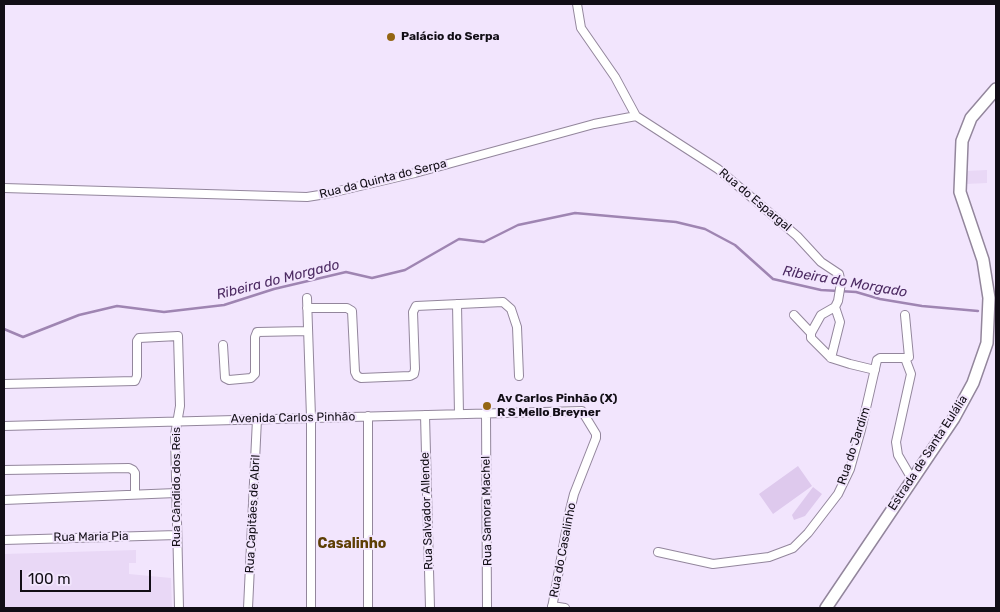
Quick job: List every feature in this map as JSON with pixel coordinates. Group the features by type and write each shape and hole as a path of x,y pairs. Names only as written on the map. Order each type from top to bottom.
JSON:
{"street":[{"path":"577,4 581,28 615,76 636,116"},
{"name":"Estrada de Santa Eulália","path":"826,608 954,418 973,383 987,342 989,298 984,260 960,192 962,141 970,118 996,89"},
{"name":"Rua da Quinta do Serpa","path":"4,188 132,190 307,197 415,173 594,124 636,116"},
{"name":"Rua do Espargal","path":"636,116 718,170 797,236 821,262 838,274 841,283 836,304 840,322 831,358"},
{"path":"307,298 311,418 311,608"},
{"path":"307,308 351,309 353,313 356,374 359,377 410,376 414,374 415,308 418,305 503,302 510,306 517,327 520,376"},
{"path":"457,304 459,414"},
{"path":"811,333 823,313 836,304"},
{"path":"794,314 811,333 812,340 831,358 875,370 877,360 880,358 907,358"},
{"path":"905,315 907,358 911,379 896,442 898,455 912,479"},
{"path":"223,345 225,378 227,380 251,378 255,374 255,337 258,332 308,331"},
{"name":"Rua Cândido dos Reis","path":"4,384 134,381 137,376 137,341 139,338 178,336 180,406 175,435 179,608"},
{"name":"Rua do Jardim","path":"658,552 713,564 769,557 793,548 808,533 838,494 850,469 875,370"},
{"name":"Avenida Carlos Pinhão","path":"4,426 581,410"},
{"name":"Rua do Casalinho","path":"552,607 574,494 596,438 596,434 581,410"},
{"name":"Rua Samora Machel","path":"486,413 487,608"},
{"name":"Rua Salvador Allende","path":"425,414 430,608"},
{"path":"368,416 368,608"},
{"name":"Rua Capitães de Abril","path":"248,608 258,419"},
{"path":"4,470 129,468 134,473 135,494"},
{"path":"4,500 176,493"},
{"name":"Rua Maria Pia","path":"4,540 177,535"},
{"path":"552,607 565,608"}],"shaded area":[{"path":"987,170 987,183 966,184 966,171"},
{"path":"798,466 812,486 773,514 759,494"},
{"path":"813,487 822,494 805,516 794,520 792,515"},
{"path":"136,550 136,563 129,563 129,574 171,578 172,608 4,608 4,554"}],"waterway":[{"name":"Ribeira do Morgado","path":"4,329 23,337 79,315 117,306 164,312 224,305 274,289 346,272 372,278 405,270 459,239 484,242 518,225 575,213 676,222 705,229 735,245 773,279 821,290 856,292 880,299 922,306 978,311"}],"place":[{"name":"Palácio do Serpa","path":"391,37"},
{"name":"Av Carlos Pinhão (X) R S Mello Breyner","path":"487,406"}],"district":[{"name":"Casalinho","path":"352,544"}]}
